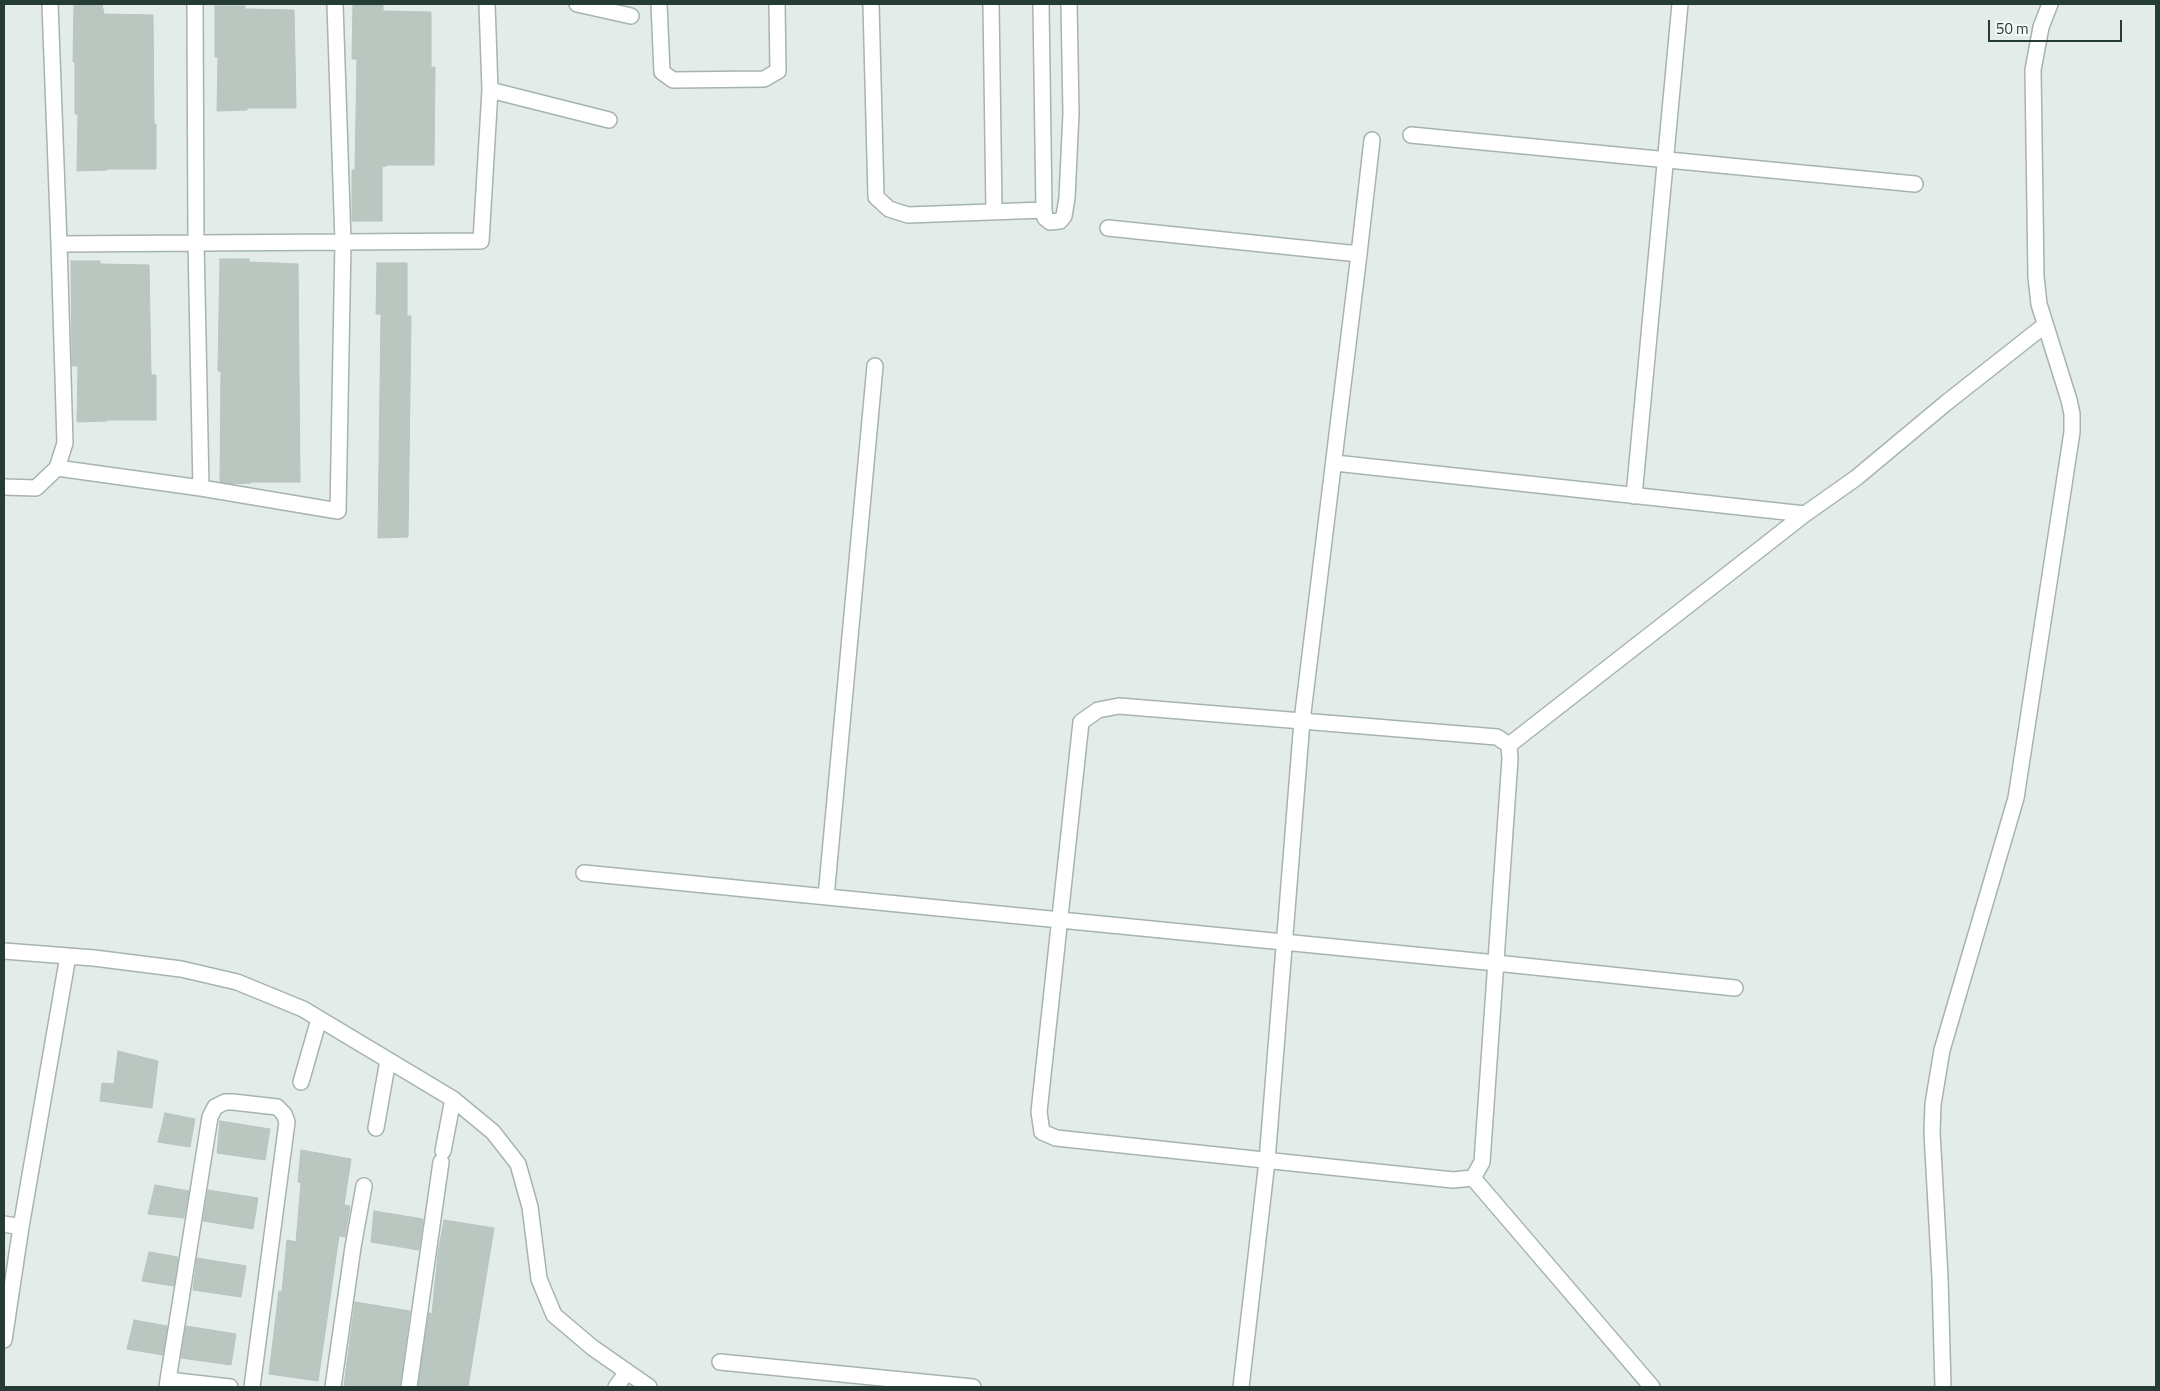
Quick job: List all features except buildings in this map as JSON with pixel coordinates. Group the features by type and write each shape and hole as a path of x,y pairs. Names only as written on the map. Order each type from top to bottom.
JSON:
{"street":[{"path":"4,487 36,488 57,468 65,443 50,4"},
{"path":"195,4 196,242 201,488"},
{"path":"57,468 201,488 338,511 343,242 335,4"},
{"path":"59,244 481,241 490,90 488,4"},
{"path":"577,4 631,16"},
{"path":"659,4 662,72 673,80 764,79 778,71 777,4"},
{"path":"871,4 876,197 889,209 908,215 1044,210"},
{"path":"991,4 994,212"},
{"path":"1041,4 1044,210 1045,218 1050,222 1060,221 1064,216 1067,198 1071,113 1069,4"},
{"path":"1634,496 1680,4"},
{"path":"1943,1387 1940,1278 1932,1132 1933,1104 1942,1050 2016,798 2067,467 2072,414 2045,325 2038,297 2036,277 2033,83 2035,54 2050,4"},
{"path":"490,90 609,120"},
{"path":"1411,135 1915,184"},
{"path":"1241,1387 1267,1160 1286,942 1302,721 1335,463 1372,140"},
{"path":"1108,228 1359,254"},
{"path":"1509,745 1805,514 1856,478 1946,403 2045,325"},
{"path":"826,897 875,366"},
{"path":"1335,463 1805,514"},
{"path":"1473,1178 1453,1180 1056,1138 1042,1132 1040,1112 1081,722 1098,710 1119,706 1497,738 1509,745"},
{"path":"1473,1178 1482,1162 1510,759 1509,745"},
{"path":"584,873 1735,988"},
{"path":"4,951 68,956 181,969 237,982 320,1018 453,1099 493,1132 518,1164 530,1207 539,1279 554,1315 593,1348 649,1387"},
{"path":"4,1340 21,1227 68,956"},
{"path":"301,1082 320,1018"},
{"path":"376,1128 388,1060"},
{"path":"409,1387 442,1157 453,1099"},
{"path":"230,1387 167,1384 210,1117 215,1107 233,1102 277,1107 284,1114 287,1122 252,1387"},
{"path":"1473,1178 1652,1387"},
{"path":"333,1387 353,1247 364,1186"},
{"path":"4,1224 21,1227"},
{"path":"720,1362 972,1387"},
{"path":"616,1387 627,1372"}]}
